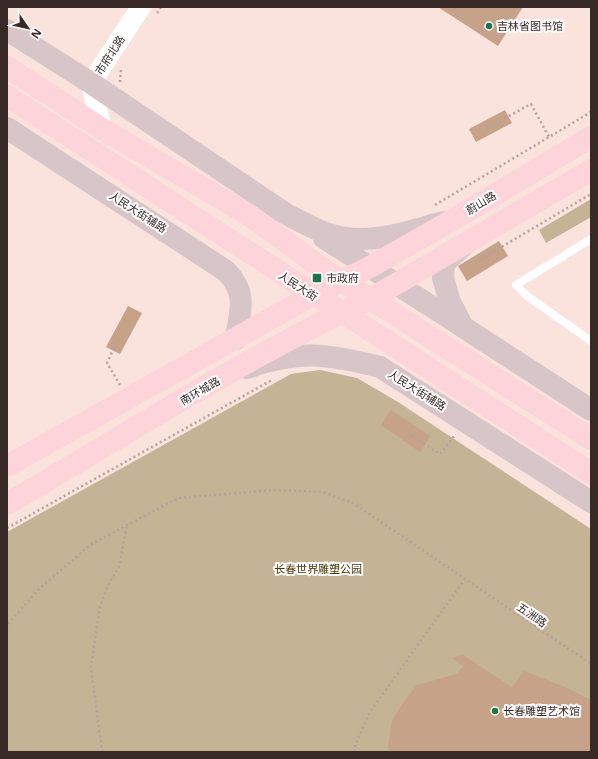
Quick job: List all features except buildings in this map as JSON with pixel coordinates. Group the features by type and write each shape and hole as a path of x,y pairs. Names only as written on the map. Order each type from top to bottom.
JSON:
{"main road":[{"path":"7,30 91,83 286,214 591,410"},
{"path":"7,66 102,129 250,215 341,280 372,298 591,439"},
{"name":"人民大街","path":"7,96 313,295 591,473"},
{"name":"人民大街辅路","path":"7,128 226,271 239,287 241,307 236,339"},
{"name":"蔚山路","path":"370,267 456,218 591,136"},
{"path":"395,284 591,170"},
{"path":"286,214 320,231 345,238 381,238 456,218"},
{"path":"463,327 450,302 443,278 444,263 472,238"},
{"path":"7,466 313,295 370,267"},
{"name":"南环城路","path":"7,504 222,378 341,312 372,298 395,284"},
{"name":"人民大街辅路","path":"222,378 249,367 279,358 304,354 348,359 380,367 591,502"}],"street":[{"name":"市府北路","path":"102,129 91,83 147,13"}],"lane":[{"path":"591,239 516,285 527,296 591,341"}],"path":[{"path":"147,13 161,7"},
{"path":"122,84 119,79 121,69 125,63"},
{"path":"487,128 530,104 549,138"},
{"path":"430,208 591,112"},
{"path":"476,262 591,194"},
{"path":"526,228 533,228"},
{"path":"118,339 107,363 121,386"},
{"path":"7,528 277,377"},
{"path":"114,389 127,382"},
{"path":"411,435 440,454 456,433"},
{"name":"五洲路","path":"7,629 9,623 44,584 90,544 178,498 274,490 323,492 353,503 591,664"},
{"path":"102,752 91,667 100,606 108,585 119,567 127,524"},
{"path":"355,752 355,745 370,712 465,579"}],"green space":[{"path":"591,199 591,217 546,243 539,230"},
{"name":"长春世界雕塑公园","path":"320,370 357,378 398,402 591,529 591,752 7,752 7,532 291,374"}],"place":[{"name":"吉林省图书馆","path":"489,26"},
{"name":"市政府","path":"317,278"},
{"name":"长春雕塑艺术馆","path":"495,711"}]}
